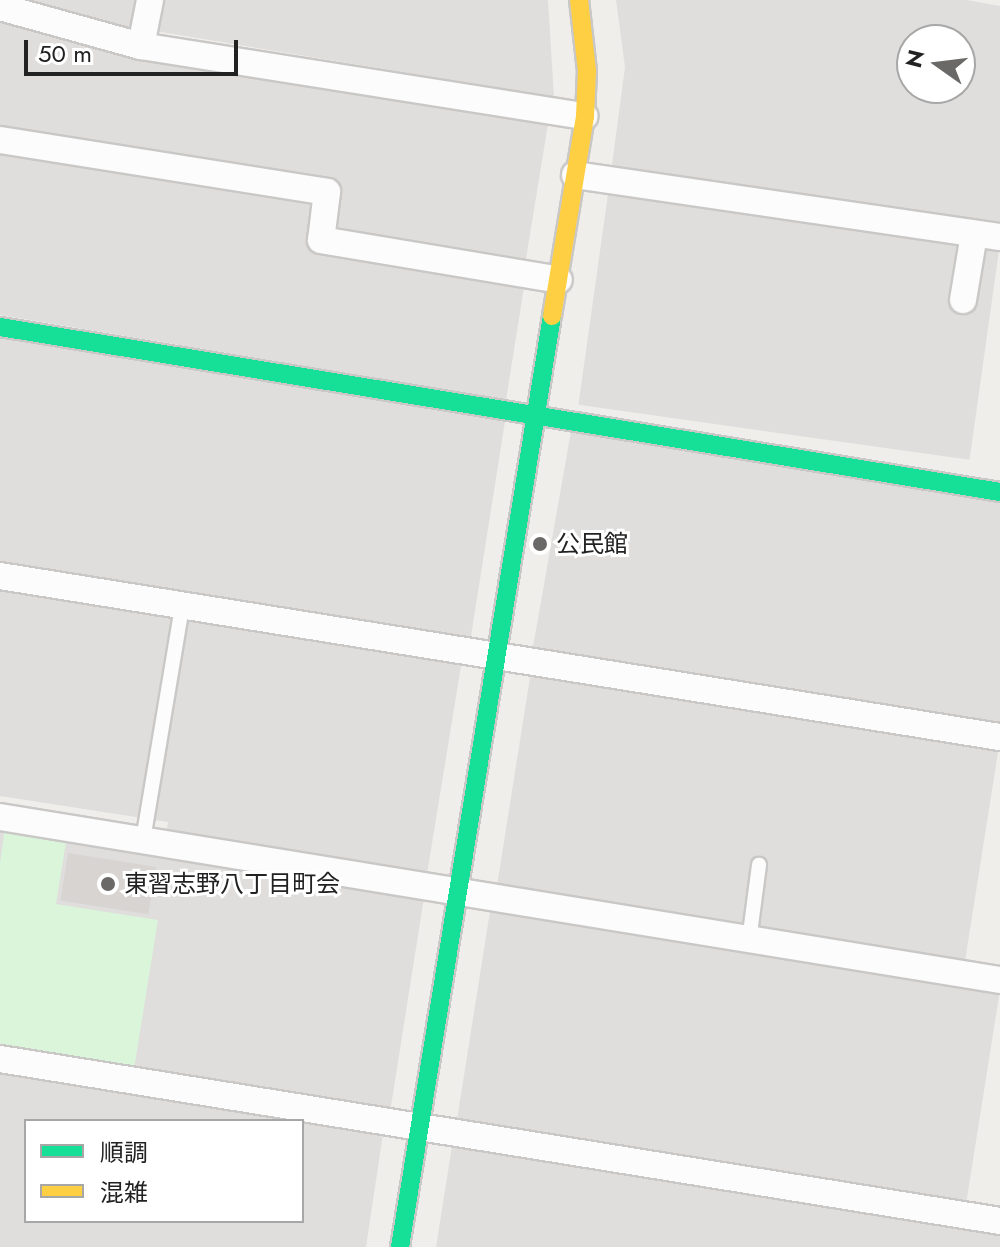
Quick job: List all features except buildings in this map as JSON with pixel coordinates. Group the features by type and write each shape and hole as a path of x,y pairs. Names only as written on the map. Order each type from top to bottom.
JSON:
{"street":[{"path":"141,46 150,0"},
{"path":"400,1247 585,116 587,71 579,0"},
{"path":"0,7 141,46 585,116"},
{"path":"0,140 327,192 321,240 559,280"},
{"path":"575,175 1000,237"},
{"path":"963,300 974,234"},
{"path":"0,327 1000,492"},
{"path":"0,576 495,659 1000,737"},
{"path":"0,817 1000,980"},
{"path":"0,1059 1000,1221"}],"lane":[{"path":"143,840 182,606"},
{"path":"749,941 759,865"}],"shaded area":[{"path":"28,0 143,0 138,27 126,32"},
{"path":"159,0 548,0 554,97 155,31"},
{"path":"616,0 967,0 1000,6 1000,226 612,165 625,67"},
{"path":"0,12 549,118 525,265 338,231 332,221 338,183 0,129"},
{"path":"0,147 313,198 313,247 525,281 506,400 0,315"},
{"path":"609,187 1000,242 970,460 578,405"},
{"path":"0,337 506,417 470,642 0,568"},
{"path":"571,431 1000,502 1000,729 537,652 533,647"},
{"path":"0,583 462,660 427,874 166,834 168,822 0,796"},
{"path":"531,671 999,745 965,960 497,886"},
{"path":"0,826 425,893 390,1113 0,1051"},
{"path":"491,905 1000,986 967,1201 457,1120"},
{"path":"0,1071 67,1084 68,1076 384,1127 366,1247 0,1247"},
{"path":"461,1140 1000,1229 1000,1247 436,1247 452,1146"}],"green space":[{"path":"5,827 67,836 56,904 158,920 134,1069 0,1048 0,863"}],"traffic: fast":[{"path":"400,1247 552,316"},
{"path":"0,327 1000,492"}],"traffic: slow":[{"path":"552,316 585,116 587,71 579,0"}],"place":[{"name":"公民館","path":"540,544"},
{"name":"東習志野八丁目町会","path":"108,884"}]}
